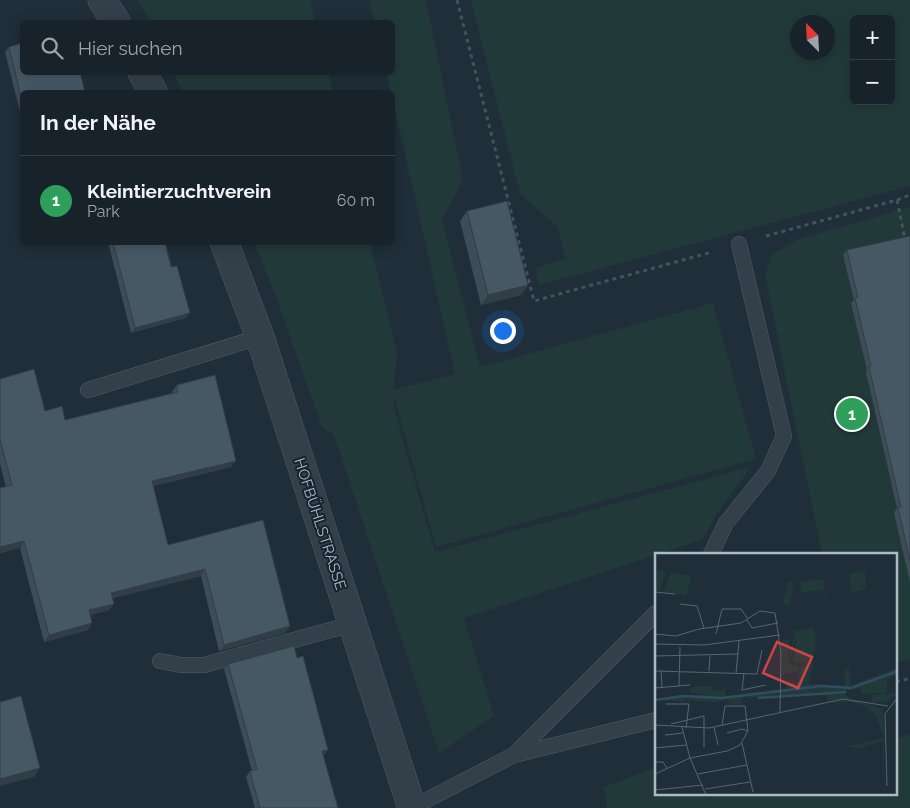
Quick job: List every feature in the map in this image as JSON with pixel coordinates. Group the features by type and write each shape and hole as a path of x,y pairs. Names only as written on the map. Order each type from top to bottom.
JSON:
{"street":[{"path":"102,0 115,20"},
{"path":"144,75 152,90"},
{"name":"HOFBÜHLSTRASSE","path":"225,245 260,337 412,808"}],"lane":[{"path":"711,553 726,523 768,471 784,436 739,244"},
{"path":"88,390 260,337"},
{"path":"514,755 655,614"},
{"path":"160,661 181,665 204,665 352,624"},
{"path":"412,808 514,755 655,720"}],"path":[{"path":"457,0 534,301 910,195"},
{"path":"897,200 906,246"}],"green space":[{"path":"138,0 310,0 315,20 149,20"},
{"path":"369,0 426,0 463,180 442,220 480,367 713,303 756,459 436,547 393,394 395,411 435,552 751,467 717,514 702,540 662,553 655,553 655,555 464,618 494,716 439,753 334,435 322,427 276,297 255,245 370,245 397,353 393,390 455,374 395,110 395,90 390,90 387,75 395,75 395,20 374,20"},
{"path":"471,0 910,0 910,186 539,285 535,268 566,259 557,226 520,194"},
{"path":"174,75 329,75 332,90 182,90"},
{"path":"910,207 910,659 898,662 898,553 822,553 765,275 772,255 796,240"},
{"path":"910,734 910,808 607,808 604,787 655,767 655,796 898,796 898,738"}],"building":[{"path":"20,44 20,75 81,75 84,90 20,90 20,92 9,47"},
{"path":"507,201 528,285 488,295 467,211"},
{"path":"910,236 910,561 898,507 901,507 869,367 871,366 855,298 858,298 847,250"},
{"path":"114,245 166,245 171,267 177,266 190,313 135,328"},
{"path":"34,369 45,411 62,406 65,420 178,392 177,385 215,375 236,461 152,481 168,545 263,520 290,626 224,645 205,569 111,593 114,604 89,610 92,623 49,635 24,541 0,547 0,488 12,485 0,439 0,379"},
{"path":"294,646 297,658 303,656 328,750 322,751 338,808 260,808 250,771 257,769 228,664"},
{"path":"21,696 40,768 0,779 0,702"}],"place":[{"name":"Kleintierzuchtverein","path":"852,414"}]}
